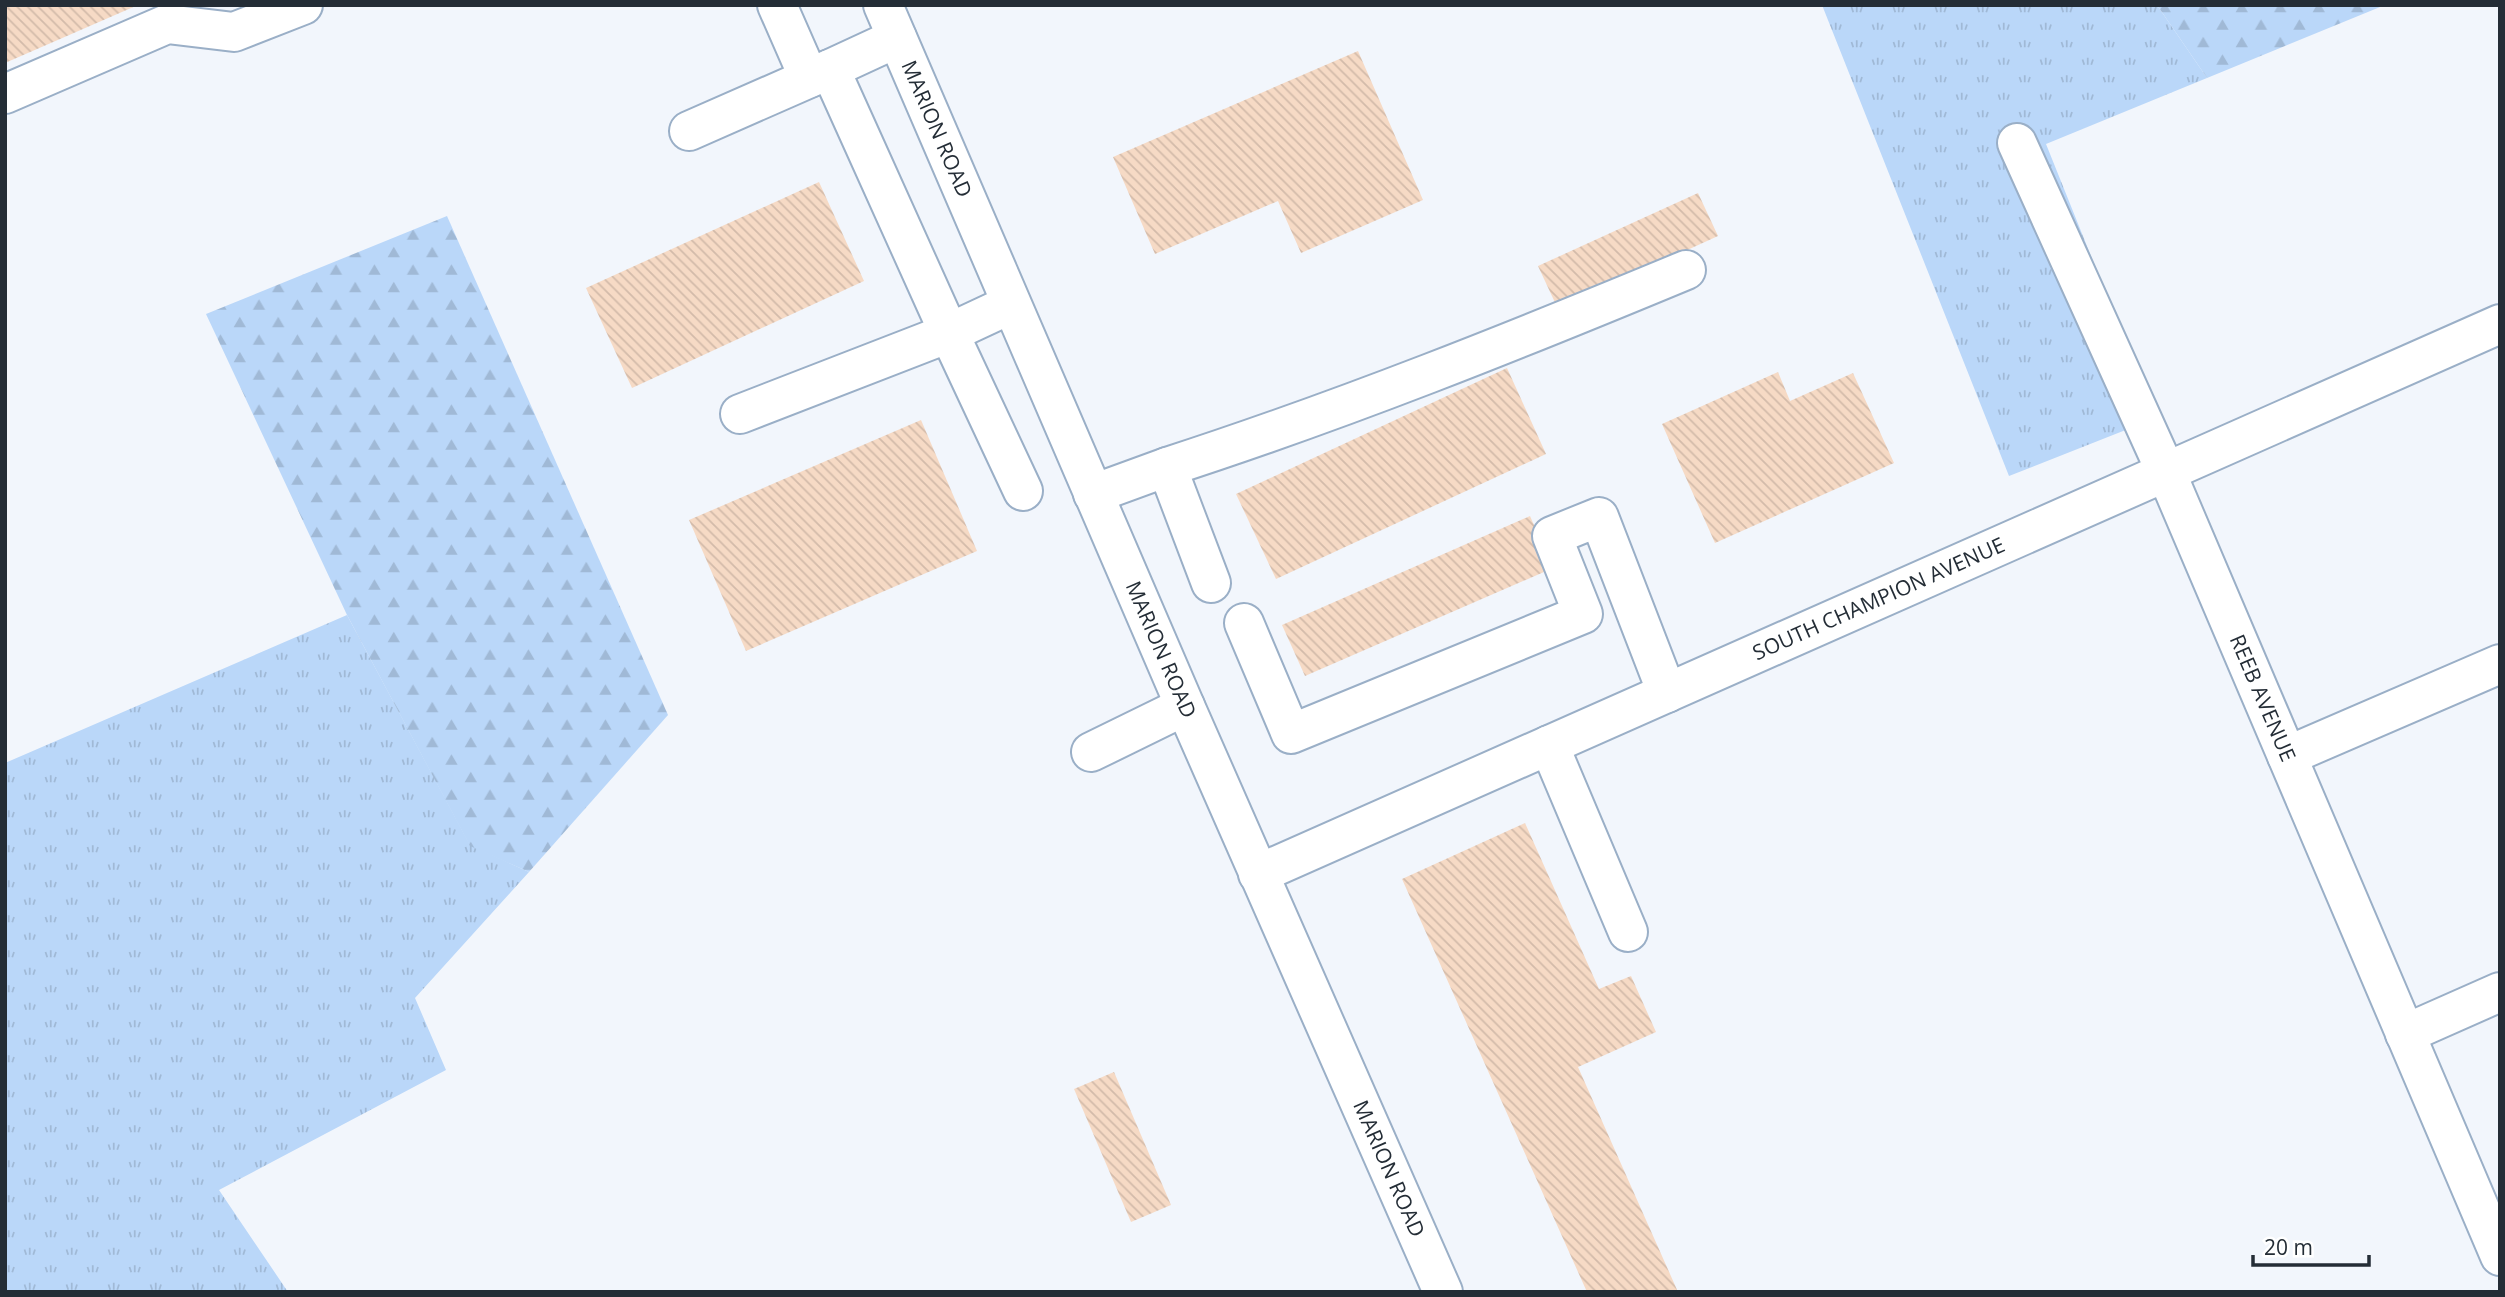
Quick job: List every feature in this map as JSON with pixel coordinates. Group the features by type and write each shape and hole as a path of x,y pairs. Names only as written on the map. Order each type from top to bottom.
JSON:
{"street":[{"path":"5,94 167,24 234,32 303,5"},
{"path":"777,5 820,73 949,332 1023,491"},
{"path":"690,131 820,73 890,21"},
{"name":"MARION ROAD","path":"890,21 1258,874 1443,1292"},
{"name":"REEB AVENUE","path":"2017,144 2166,472 2500,1256"},
{"path":"1093,494 1240,443 1504,345 1686,270"},
{"path":"740,414 949,332 1012,304"},
{"name":"SOUTH CHAMPION AVENUE","path":"1258,874 2500,324"},
{"path":"1167,467 1211,583"},
{"path":"1244,623 1291,734 1583,614 1552,536 1599,517 1667,693"},
{"path":"2287,756 2500,664"},
{"path":"1090,752 1185,706"},
{"path":"1549,746 1628,932"},
{"path":"2405,1034 2500,992"}],"green space":[{"path":"1822,5 2157,5 2207,78 2046,144 2156,418 2009,476"},
{"path":"2157,5 2385,5 2207,78"},
{"path":"447,216 668,715 529,872 470,846 347,615 206,314"},
{"path":"347,615 470,845 529,872 415,998 446,1070 219,1190 288,1292 5,1292 5,763"}],"building":[{"path":"5,5 138,5 5,63"},
{"path":"1358,51 1423,200 1301,253 1278,201 1155,254 1113,157"},
{"path":"819,182 864,281 632,388 586,288"},
{"path":"1698,193 1718,236 1558,309 1538,266"},
{"path":"1507,368 1546,454 1276,579 1236,494"},
{"path":"1778,372 1790,401 1853,373 1894,463 1715,543 1662,424"},
{"path":"921,420 977,551 746,651 689,520"},
{"path":"1530,516 1553,568 1305,676 1282,625"},
{"path":"1525,823 1599,989 1631,976 1656,1032 1578,1067 1678,1292 1587,1292 1402,879"},
{"path":"1114,1072 1171,1205 1131,1222 1074,1089"}]}
